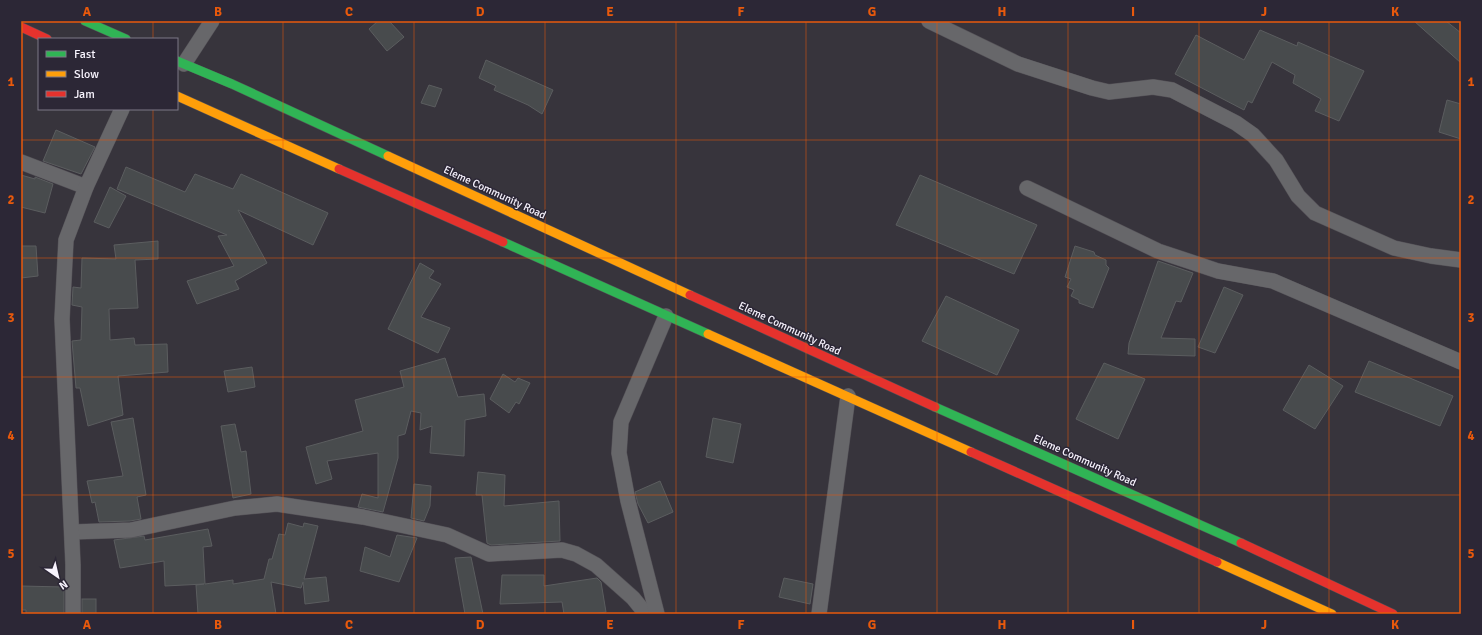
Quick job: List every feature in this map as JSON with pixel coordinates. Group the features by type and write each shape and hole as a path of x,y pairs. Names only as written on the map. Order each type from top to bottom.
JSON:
{"main road":[{"path":"85,21 124,38"},
{"path":"21,28 45,38"},
{"name":"Eleme Community Road","path":"180,62 232,84 870,378 1210,529 1393,614"},
{"path":"178,96 1332,614"}],"street":[{"path":"180,62 212,21"},
{"path":"929,21 1018,64 1092,88 1109,92 1153,87 1172,90 1236,123 1253,135 1276,160 1298,196 1315,213 1394,248 1431,256 1461,260"},
{"path":"73,614 72,532 62,319 66,240 86,187 122,110"},
{"path":"21,162 86,187"},
{"path":"1027,188 1158,251 1218,271 1273,280 1461,362"},
{"path":"657,614 628,501 619,453 621,422 666,316"},
{"path":"819,614 848,396"},
{"path":"72,532 131,530 235,508 277,504 363,517 447,534 489,554 562,550 569,552 596,565 633,598 646,614"}],"building":[{"path":"378,21 389,21 404,37 387,51 369,29"},
{"path":"1414,21 1446,21 1461,33 1461,63"},
{"path":"1260,30 1297,46 1298,42 1364,71 1339,121 1315,111 1321,99 1293,83 1295,75 1272,62 1252,103 1248,101 1244,110 1175,74 1196,35 1244,60"},
{"path":"486,60 553,90 542,114 528,105 494,90 496,86 479,78"},
{"path":"429,85 442,89 435,107 421,103"},
{"path":"1447,100 1461,104 1461,139 1439,132"},
{"path":"56,130 95,147 81,174 43,161"},
{"path":"126,167 185,192 195,174 233,189 241,174 328,213 313,245 238,210 267,263 235,281 239,289 197,304 187,281 234,266 218,236 227,235 117,189"},
{"path":"21,175 35,179 35,177 53,184 45,213 21,207"},
{"path":"920,175 1037,225 1014,274 896,225"},
{"path":"110,187 126,196 109,228 94,222"},
{"path":"158,241 158,259 135,260 138,308 109,309 110,340 134,338 135,345 167,344 168,372 118,376 123,415 88,426 80,388 76,388 72,341 81,340 82,307 72,305 73,287 81,288 82,258 116,259 114,245"},
{"path":"21,246 36,246 38,276 21,278"},
{"path":"1075,246 1094,252 1095,255 1106,260 1106,265 1109,268 1093,308 1079,303 1079,300 1071,296 1074,290 1067,287 1071,279 1065,277"},
{"path":"1158,261 1193,273 1181,302 1176,301 1161,338 1195,339 1195,356 1128,354 1129,343"},
{"path":"420,263 434,271 429,278 441,284 421,317 450,328 438,353 388,329"},
{"path":"1224,287 1243,295 1215,353 1198,347"},
{"path":"946,296 1019,330 997,375 922,341"},
{"path":"445,358 458,397 484,394 486,416 465,420 464,456 430,453 432,426 420,430 421,413 411,411 405,434 398,436 398,458 383,512 358,507 362,494 378,498 378,453 327,461 332,479 316,484 306,447 363,431 355,400 404,387 400,371"},
{"path":"1369,361 1453,396 1440,426 1355,392"},
{"path":"1104,363 1145,379 1118,439 1076,419"},
{"path":"1309,365 1343,386 1315,429 1283,410"},
{"path":"252,367 255,387 228,392 224,371"},
{"path":"503,374 515,382 518,378 530,383 519,404 516,402 509,413 490,399"},
{"path":"133,418 146,495 137,497 141,519 130,521 99,522 95,502 92,503 87,481 123,476 111,422"},
{"path":"713,418 741,424 733,463 706,457"},
{"path":"235,424 241,452 246,451 251,494 233,498 221,426"},
{"path":"478,472 505,475 504,506 559,501 560,541 491,545 487,543 482,495 476,495"},
{"path":"660,481 673,512 648,523 638,504 635,492"},
{"path":"414,484 431,486 430,506 424,521 411,518"},
{"path":"288,523 303,527 304,523 318,526 304,579 326,577 329,601 305,604 303,582 301,588 271,582 276,614 198,614 196,585 204,584 165,586 164,561 120,568 114,540 144,536 145,540 208,529 212,546 203,547 205,584 233,580 233,584 264,579 269,559 272,559 279,534 285,535"},
{"path":"397,535 417,538 399,582 360,571 365,547 390,557"},
{"path":"471,557 483,614 465,614 455,558"},
{"path":"502,575 544,575 544,586 597,578 601,582 606,612 593,614 564,614 562,602 500,604"},
{"path":"784,578 813,584 810,604 779,597"},
{"path":"21,586 64,587 64,614 26,614 26,610 21,610"},
{"path":"82,599 96,599 96,614 82,614"}],"traffic: fast":[{"path":"85,21 124,38"},
{"path":"178,61 232,84 388,156"},
{"path":"503,242 708,334"},
{"path":"935,407 1241,543"}],"traffic: slow":[{"path":"178,96 339,169"},
{"path":"388,156 690,295"},
{"path":"708,334 971,452"},
{"path":"1217,562 1332,614"}],"traffic: jam":[{"path":"21,27 45,38"},
{"path":"339,169 503,242"},
{"path":"690,295 935,407"},
{"path":"971,452 1217,562"},
{"path":"1241,543 1393,614"}]}
